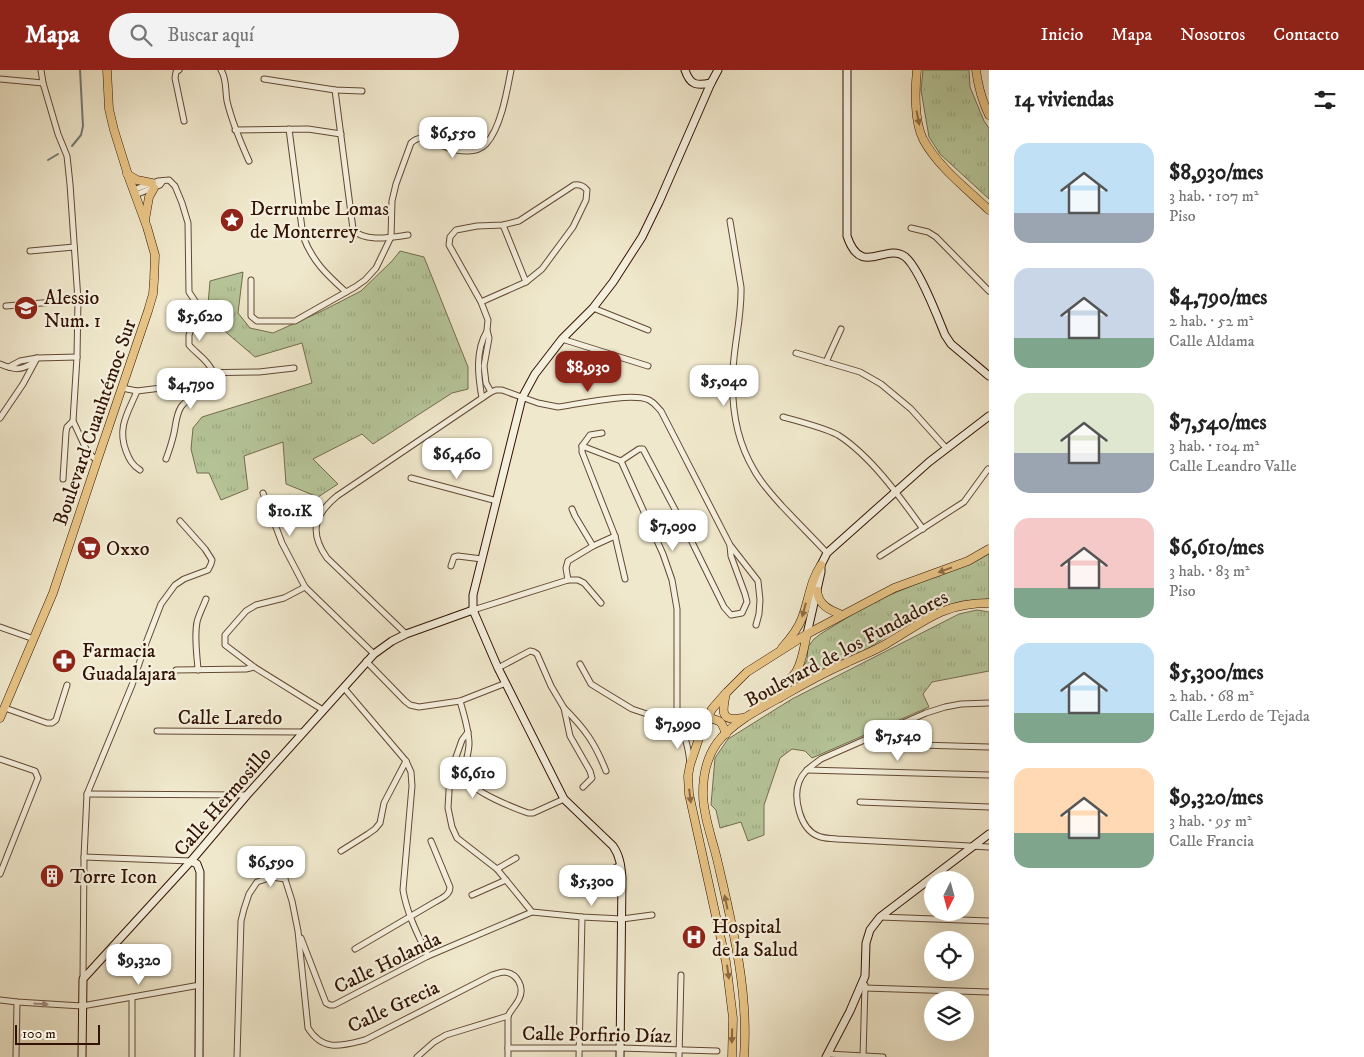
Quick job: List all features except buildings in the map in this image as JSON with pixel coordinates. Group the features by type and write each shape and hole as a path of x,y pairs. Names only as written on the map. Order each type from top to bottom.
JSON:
{"main road":[{"name":"Boulevard Cuauhtémoc Sur","path":"0,718 48,605 64,562 153,294 154,255 145,222 127,174 111,118 106,70"},
{"path":"917,70 915,89 917,114 922,137 940,163 989,210"},
{"path":"976,70 985,108 989,115"},
{"path":"127,174 137,180 153,185 145,222"},
{"name":"Boulevard de los Fundadores","path":"732,1055 732,1018 726,962 690,803 688,776 701,732 712,709 747,672 807,634 894,588 968,561 989,549"},
{"path":"776,654 796,630 802,618 810,589 821,565"},
{"path":"817,591 821,603 842,615"},
{"name":"Boulevard de los Fundadores","path":"744,1056 745,1016 738,959 703,795 703,779 707,763 717,743 754,712 827,671 884,646 924,620 944,610 960,605 989,603"},
{"path":"754,712 757,705 767,695 796,672 807,634"},
{"path":"726,693 724,710 726,717 734,720 746,718"},
{"path":"708,718 721,722 726,734"},
{"path":"679,727 692,732 701,732"},
{"path":"732,1055 744,1056"}],"street":[{"path":"41,70 43,84 58,134 67,156 70,184 78,300 73,421 87,451 97,461"},
{"path":"179,70 176,72 175,78 184,121"},
{"path":"221,70 224,75 226,99 235,130 249,161"},
{"path":"252,280 251,310 252,316 257,321 295,321 365,280 376,268 391,237 392,201 411,143 419,138 463,151 482,147 495,130 511,70"},
{"path":"685,70 692,82 701,85 711,83"},
{"path":"620,1057 622,878 618,853 564,799 498,668 473,610 473,595 522,398 535,374 562,339 593,308 613,282 642,237 718,70"},
{"path":"847,70 847,236 849,244 855,252 873,259 894,253 904,256 915,268 945,335 951,344 989,376"},
{"path":"0,79 43,84"},
{"path":"264,79 335,90 362,91"},
{"path":"335,90 354,229 360,235 371,238 408,235"},
{"path":"289,129 303,236 307,247 322,269 346,292"},
{"path":"235,130 308,129 341,134"},
{"path":"134,193 153,185 160,185 163,181 169,180 178,192 188,223 189,292 199,307 189,335 189,345 214,373 215,382 212,387 187,399 180,408 166,459"},
{"path":"481,302 526,282 542,270 573,227 586,200 587,190 585,187 579,184 574,186 520,221 503,225 477,226 456,230 450,237 449,245 481,302 488,320 487,330 489,338 484,366 486,384 491,392"},
{"path":"730,221 742,299 733,368 737,430 753,470 766,488 827,553"},
{"path":"503,225 526,282"},
{"path":"910,228 928,232 936,237 989,291"},
{"path":"30,251 74,247"},
{"path":"6,306 78,300"},
{"path":"593,308 648,330"},
{"path":"826,362 841,328"},
{"path":"482,398 478,367 482,338 487,330"},
{"path":"562,339 648,366"},
{"path":"796,353 860,372 881,384 911,409 946,448"},
{"path":"9,367 20,361 77,357"},
{"path":"0,364 22,369 39,359"},
{"path":"0,418 39,359"},
{"path":"122,388 137,391 161,388 191,374 259,372 294,368"},
{"path":"406,634 338,570 322,551 316,536 318,518 325,505 337,496 496,390 502,390 522,398 558,407 626,397 648,400 656,405 661,411 730,545 758,582 760,600 756,625"},
{"path":"137,391 123,426 122,437 130,460 140,470"},
{"path":"807,634 821,565 827,553 946,448 989,416"},
{"path":"783,418 836,434 861,453 896,491 923,528"},
{"path":"63,479 66,432 73,421"},
{"path":"582,447 590,435 602,433"},
{"path":"582,447 621,460 663,554 672,580 676,609 679,727 689,750 690,764"},
{"path":"582,447 615,536 626,579"},
{"path":"621,460 639,449 643,449 724,606 732,615 742,613 747,602 731,556 730,545"},
{"path":"880,556 964,502 988,469"},
{"path":"411,478 497,501"},
{"path":"262,494 282,543 305,587 374,654"},
{"path":"572,509 593,546"},
{"path":"82,1057 84,857 87,794 132,684 161,604 174,585 208,570 211,564 212,560 180,521"},
{"path":"568,580 566,568 568,561 593,546 615,536"},
{"path":"451,566 454,557 458,556 482,559"},
{"path":"473,610 568,580 578,580 584,583 601,603"},
{"path":"305,587 284,598 256,605 246,610 225,635 225,644 254,666 324,710"},
{"path":"198,670 197,623 206,599"},
{"name":"Calle Hermosillo","path":"83,979 191,861 366,661 392,641 406,634 473,610"},
{"path":"0,628 34,638"},
{"path":"498,668 530,651 537,654 551,686 564,708 590,736 598,749 606,771"},
{"path":"366,661 405,701 419,708 460,702 506,683"},
{"path":"580,664 591,684 632,709 679,727"},
{"path":"176,670 246,670 254,666"},
{"path":"5,708 47,723 52,723 56,720 67,685"},
{"path":"344,688 406,761 411,772 412,786 404,890 405,901 428,956"},
{"path":"460,702 468,732 469,745 465,771 468,782 482,793 528,813 533,813 564,799"},
{"path":"989,703 953,706 926,713 821,759 806,770 799,782 799,814 807,828 817,836 837,839 989,847"},
{"path":"564,708 570,736 592,778 583,787"},
{"name":"Calle Laredo","path":"157,731 304,732"},
{"path":"468,732 462,740 450,774 448,787 448,808 452,827 457,838 497,869 532,912 622,919 652,914"},
{"path":"920,745 989,747"},
{"path":"0,759 35,772 38,778 0,874"},
{"path":"341,851 375,829 380,822 384,803 406,761"},
{"path":"806,770 989,775"},
{"path":"87,794 247,795"},
{"path":"860,802 989,807"},
{"path":"863,1056 866,943 870,930 880,917 989,834"},
{"path":"355,949 447,895 450,887 431,841"},
{"path":"84,857 191,861 197,864 200,872 199,1057"},
{"path":"497,869 516,858"},
{"path":"592,883 621,864"},
{"path":"238,1057 241,920 249,894 257,882 272,877 285,879 292,900 298,931"},
{"path":"472,895 506,880"},
{"name":"Calle Holanda","path":"298,931 326,1003 334,1005 428,956 532,912"},
{"path":"579,1057 582,917"},
{"path":"880,917 989,921"},
{"name":"Calle Grecia","path":"298,931 308,1028 314,1037 324,1044 336,1046 365,1040 501,972 509,973 517,978 520,984 521,993 519,999 508,1016"},
{"path":"679,1057 681,975"},
{"path":"865,976 827,1056 883,1057"},
{"path":"0,1000 82,1006 200,985"},
{"path":"865,988 989,992"},
{"path":"132,997 132,1057"},
{"path":"16,1057 17,1002"},
{"path":"417,1057 434,1042 446,1035 508,1016 508,1057"},
{"name":"Calle Porfirio Díaz","path":"508,1048 620,1048 717,1051"},
{"path":"424,1051 430,1057"}],"green space":[{"path":"923,70 969,70 970,87 984,121 989,128 989,199 940,154 929,137 921,90"},
{"path":"400,251 424,257 468,367 468,389 452,393 373,444 362,434 313,459 338,484 318,497 286,484 283,442 244,456 248,489 221,500 209,473 197,473 191,449 193,428 202,417 312,383 302,343 255,357 207,316 210,281 243,272 238,313 250,328 273,333 361,291"},
{"path":"989,553 989,599 944,606 900,628 867,649 769,699 792,677 798,677 807,660 808,647 822,633 871,603"},
{"path":"977,610 989,612 989,671 932,682 923,694 929,707 812,758 805,751 792,749 780,758 764,805 764,835 748,841 741,822 720,828 716,810 711,805 715,758 728,739 792,699 959,614"}],"waterway":[{"path":"72,146 81,135 83,126 80,70"},
{"path":"48,160 58,154"}],"place":[{"name":"Derrumbe Lomas de Monterrey","path":"232,220"},
{"name":"Alessio Num. 1","path":"26,308"},
{"name":"Oxxo","path":"89,548"},
{"name":"Farmacia Guadalajara","path":"64,661"},
{"name":"Torre Icon","path":"52,876"},
{"name":"Hospital de la Salud","path":"694,937"}]}
